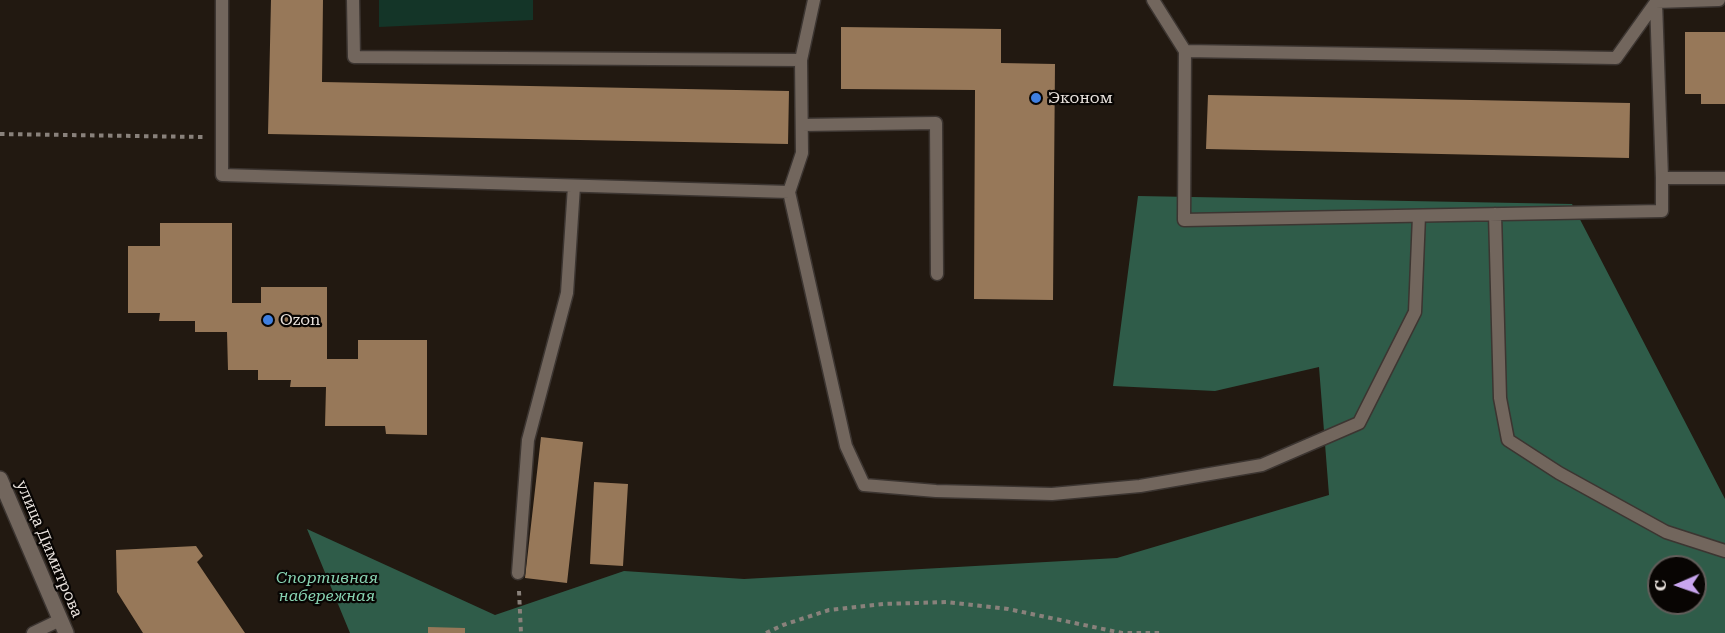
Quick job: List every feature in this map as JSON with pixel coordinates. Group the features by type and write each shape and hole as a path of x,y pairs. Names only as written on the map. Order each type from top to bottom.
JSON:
{"street":[{"name":"улица Димитрова","path":"0,479 63,626"}],"lane":[{"path":"222,0 222,175 789,192"},
{"path":"353,0 354,57 801,60"},
{"path":"814,0 801,60 802,153 789,192 846,446 864,485 947,491 1052,494 1151,484 1262,465 1359,423 1415,312 1419,216"},
{"path":"1153,0 1185,51 1184,220 1662,211 1656,2"},
{"path":"1656,2 1719,0"},
{"path":"1185,51 1616,58 1656,2"},
{"path":"802,125 936,123 938,274"},
{"path":"1662,178 1725,178"},
{"path":"518,573 528,440 567,293 574,186"},
{"path":"1495,214 1500,398 1508,440 1559,473 1666,532 1725,551"},
{"path":"33,633 63,626"}],"path":[{"path":"0,134 222,138"},
{"path":"518,573 521,633"},
{"path":"766,633 830,610 883,604 947,602 1008,609 1122,633 1161,633"}],"green space":[{"path":"379,0 533,0 533,20 379,27"},
{"path":"1138,196 1572,204 1725,499 1725,633 350,633 307,529 495,615 624,571 744,579 1117,558 1329,495 1319,367 1215,391 1113,386"}],"building":[{"path":"271,0 323,0 322,82 789,91 788,144 268,134"},
{"path":"841,27 1001,29 1001,63 1055,64 1053,300 974,299 975,90 841,89"},
{"path":"1685,32 1725,32 1725,104 1701,104 1701,94 1685,94"},
{"path":"1208,95 1630,103 1629,158 1206,149"},
{"path":"160,223 232,223 232,303 261,303 261,287 327,287 327,359 358,359 358,340 427,340 427,435 386,434 385,426 325,426 326,387 290,387 291,380 258,380 258,370 228,370 227,332 195,332 195,321 159,321 160,313 128,313 128,246 160,246"},
{"path":"541,437 583,442 567,583 525,578"},
{"path":"594,482 628,484 623,566 590,564"},
{"path":"196,546 203,556 197,562 245,633 143,633 117,592 116,550"},
{"path":"428,627 465,628 465,633 428,633"}],"place":[{"name":"Эконом","path":"1036,98"},
{"name":"Ozon","path":"268,320"}],"park label":[{"name":"Спортивная набережная","path":"327,587"}]}
